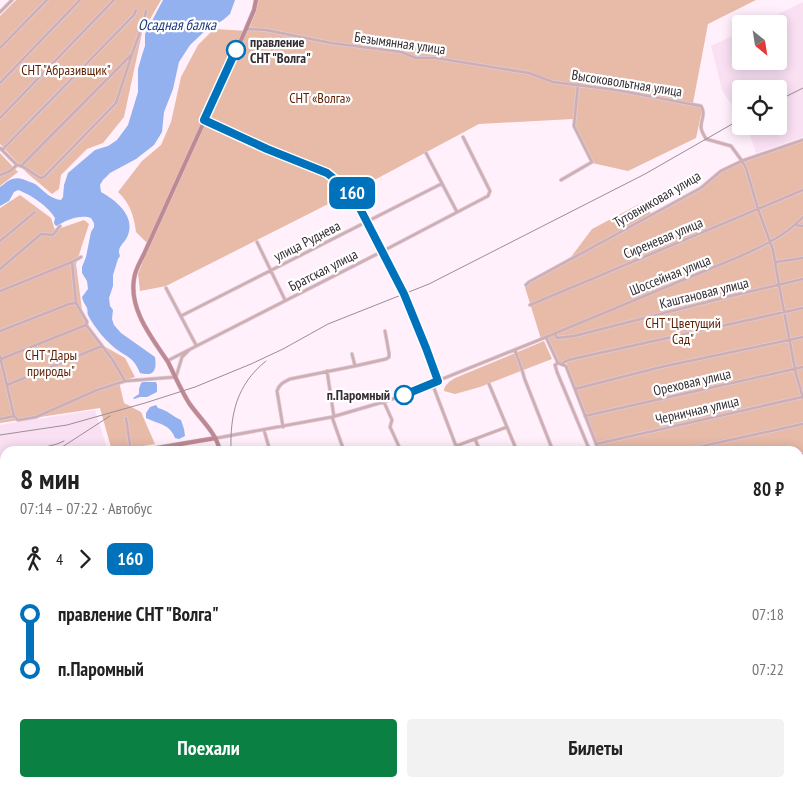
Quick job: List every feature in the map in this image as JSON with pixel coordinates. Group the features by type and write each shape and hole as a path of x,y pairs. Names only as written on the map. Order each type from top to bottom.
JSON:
{"street":[{"path":"0,12 12,0"},
{"path":"0,48 46,0"},
{"path":"0,83 80,0"},
{"path":"0,118 114,0"},
{"path":"218,446 216,438 189,402 176,376 148,332 139,313 134,294 134,278 254,10 256,0"},
{"path":"136,10 134,15 1,149 17,165 24,166 34,175 41,178 44,177 116,103 146,11"},
{"name":"Безымянная улица","path":"246,28 266,30 331,43 400,52 416,58 436,58 529,73 550,81"},
{"path":"21,166 132,54"},
{"name":"Высоковольтная улица","path":"550,81 578,84 701,106 704,113 701,129 706,139 731,146 742,161"},
{"path":"561,180 592,162 574,126 578,84"},
{"path":"204,120 267,149 327,173 352,193 414,317 438,381"},
{"name":"Братская улица","path":"166,361 383,252 488,196 490,191 463,137"},
{"name":"Тутовниковая улица","path":"526,285 701,188 721,171 742,161 803,140"},
{"path":"426,153 457,212"},
{"path":"742,161 770,238 799,388 803,397"},
{"path":"0,175 17,165"},
{"name":"улица Руднева","path":"180,316 441,184"},
{"name":"Сиреневая улица","path":"530,305 803,190"},
{"path":"0,241 35,212"},
{"name":"Шоссейная улица","path":"216,438 333,417 384,402 432,384 770,242 785,233 803,217"},
{"path":"795,225 803,226"},
{"path":"0,269 41,234 53,235 60,226"},
{"path":"257,242 285,300"},
{"path":"0,291 81,257"},
{"path":"776,262 803,258"},
{"path":"72,262 76,303 87,322 86,325 112,359 125,381"},
{"name":"Каштановая улица","path":"555,333 556,338 574,336 731,296 803,280"},
{"path":"166,288 196,345"},
{"path":"0,331 76,303"},
{"path":"588,446 555,365 568,360 803,308"},
{"path":"86,325 0,358 14,416 18,420 36,417 97,390 125,381 176,376"},
{"path":"283,427 278,387 290,379 386,359 389,357 389,353 385,331"},
{"path":"546,337 559,363 566,366 596,444"},
{"path":"575,389 661,367 803,337"},
{"path":"7,385 102,346"},
{"path":"176,376 182,357 190,349"},
{"path":"515,350 524,380 551,446"},
{"path":"352,354 355,366"},
{"name":"Ореховая улица","path":"585,416 803,367"},
{"path":"327,371 333,417 342,446"},
{"path":"432,384 456,446 507,426"},
{"path":"489,384 515,446"},
{"name":"Черничная улица","path":"596,444 803,397"},
{"path":"384,402 392,420 390,427 399,446"},
{"path":"0,419 14,416"},
{"path":"126,418 130,446"},
{"path":"703,446 803,424"},
{"path":"264,430 269,446"},
{"path":"169,446 216,438"},
{"path":"475,439 478,446"}],"shaded area":[{"path":"803,2 803,137 756,153 750,135 787,135 787,80 732,80 732,106 722,90 711,46 732,36 732,70 788,70 788,15 776,15"},
{"path":"95,410 106,446 0,446 0,425"}],"green space":[{"name":"СНТ \"Абразивщик\"","path":"16,0 161,0 142,33 124,117 103,143 87,149 61,175 59,189 52,194 27,173 0,144 0,16"},
{"name":"СНТ «Волга»","path":"258,0 756,0 708,24 693,103 703,106 696,138 628,171 592,163 574,128 573,119 479,124 352,192 166,286 140,291 138,274 149,245 136,232 131,210 118,192 142,161 161,145 171,122 181,77 198,45 214,29 248,31"},
{"name":"СНТ \"Цветущий Сад\"","path":"803,139 803,446 597,446 566,362 559,364 548,337 541,339 524,284 571,257 592,229 645,201 651,214 700,188 717,172 743,159"},
{"path":"0,153 18,172 0,186"},
{"name":"СНТ \"Дары природы\"","path":"20,195 51,218 55,230 84,220 89,224 76,264 82,310 88,324 102,345 125,358 135,377 119,382 124,403 141,412 155,444 111,446 100,408 0,423 0,208"},
{"path":"544,341 552,359 480,387 455,394 444,391 446,385 455,378"}],"water":[{"name":"Осадная балка","path":"163,0 235,0 230,14 205,31 190,45 179,62 173,89 164,112 162,132 154,145 136,159 110,173 100,185 101,192 123,210 129,222 130,228 127,238 119,250 120,256 113,275 113,286 109,298 110,306 113,310 112,319 114,325 121,333 155,357 154,371 145,374 140,373 132,360 110,344 88,315 82,297 88,289 87,281 82,273 82,267 94,227 91,218 73,218 57,226 54,223 55,218 44,205 18,190 14,192 9,201 0,206 0,187 17,178 34,184 55,199 61,200 68,173 95,150 108,146 117,140 128,125 138,92 138,69 145,46 145,34"},
{"path":"156,382 157,392 147,397 134,399 139,394 141,383"},
{"path":"156,405 158,408 181,420 185,436 179,439 175,438 167,427 146,418 146,413 150,407"}],"railway":[{"path":"787,96 803,88"},
{"path":"0,435 67,425 145,403 195,387 251,364 328,324 429,284 645,174 732,124"},
{"path":"231,446 234,413 241,391 256,370 266,361"},
{"path":"64,446 110,416"},
{"path":"49,446 64,441"}],"bus line":[{"name":"160","path":"236,50 204,120 267,149 327,173 352,193 404,294 438,381 404,395"}],"place":[{"name":"правление СНТ \"Волга\"","path":"236,50"},
{"name":"п.Паромный","path":"404,395"}]}
